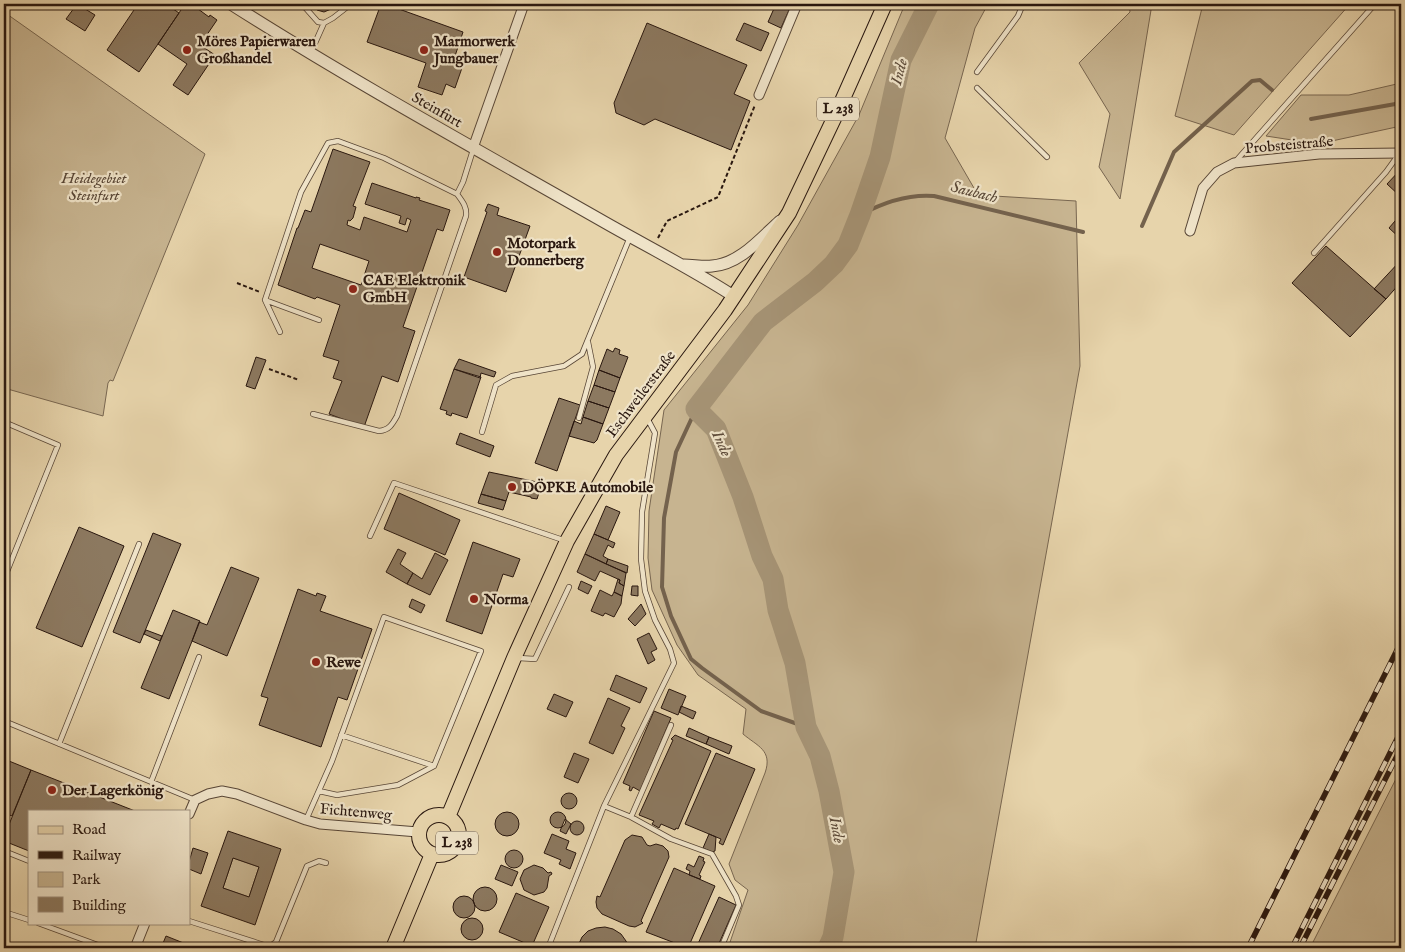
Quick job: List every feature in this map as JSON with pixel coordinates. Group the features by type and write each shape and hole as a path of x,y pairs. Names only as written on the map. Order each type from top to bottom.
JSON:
{"main road":[{"name":"Eschweilerstraße","path":"448,816 514,658 567,541 616,454 735,297 789,213 838,110 885,4"},
{"name":"L 238","path":"436,815 448,816 458,827 456,846 445,854 427,852 420,843 418,832 422,823 436,815"},
{"name":"L 238","path":"393,948 432,854"}],"street":[{"name":"Steinfurt","path":"231,4 310,53 473,148 630,237 682,264 735,297"},
{"path":"473,148 524,4"},
{"path":"759,96 797,4"},
{"name":"Probsteistraße","path":"1190,231 1204,188 1217,172 1234,163 1319,154 1401,153"},
{"path":"682,264 712,266 728,263 738,258 789,213"},
{"name":"Fichtenweg","path":"195,800 208,794 222,791 237,794 306,820 335,826 418,832"},
{"path":"190,812 195,800"},
{"path":"136,948 145,924"}],"lane":[{"path":"302,4 318,22 324,23"},
{"path":"310,53 324,23 351,4"},
{"path":"977,72 1018,16 1023,4"},
{"path":"1234,163 1375,4"},
{"path":"977,88 1047,157"},
{"path":"280,332 266,297 301,192 328,143 338,141 384,158 457,194 465,205 467,210 466,216 392,426 386,430 379,431 313,414"},
{"path":"457,194 463,182 473,148"},
{"path":"1314,252 1401,153"},
{"path":"482,432 496,385 512,376 564,366 582,354 630,237"},
{"path":"266,297 319,320"},
{"path":"579,418 593,367 588,341"},
{"path":"548,948 604,806 674,663 670,649 655,620 645,591 641,559 642,512 656,434 645,415"},
{"path":"4,422 58,445 4,580"},
{"path":"370,536 394,483 567,541"},
{"path":"58,744 139,544"},
{"path":"514,658 535,659 569,587"},
{"path":"306,820 341,735 384,617 481,651 434,766 398,784 337,795 319,791"},
{"path":"151,782 199,657"},
{"path":"4,721 195,800"},
{"path":"631,817 671,725"},
{"path":"341,735 434,766"},
{"path":"604,806 631,817 671,840 712,854 736,896 739,906 721,948"},
{"path":"4,851 28,861"},
{"path":"190,921 267,946 272,945 276,942 307,866 319,861 326,863"},
{"path":"4,912 28,920"},
{"path":"41,924 106,948"}],"path":[{"path":"652,249 667,221 718,197 759,96"},
{"path":"237,282 266,297"},
{"path":"269,369 299,380"}],"green space":[{"path":"905,4 988,4 975,28 945,138 978,195 1076,201 1080,366 975,948 728,948 748,890 735,880 729,864 765,773 767,759 762,749 743,734 746,709 698,675 677,645 652,590 648,558 649,511 664,410 748,305 798,225 859,115"},
{"path":"1129,4 1152,4 1120,199 1099,167 1110,114 1079,63 1130,12"},
{"path":"1203,4 1350,4 1234,135 1175,116"},
{"name":"Heidegebiet Steinfurt","path":"4,12 205,154 113,381 110,380 108,383 103,416 4,388"},
{"path":"1401,83 1401,126 1318,144 1266,136 1301,95 1349,95"},
{"path":"1401,769 1401,948 1310,948"},
{"path":"233,858 259,867 249,897 223,888"}],"building":[{"path":"77,4 95,15 85,31 66,19"},
{"path":"138,4 166,4 179,13 139,72 107,50"},
{"name":"Möres Papierwaren Großhandel","path":"185,4 193,4 209,17 210,15 217,20 200,45 215,55 188,95 173,85 187,64 158,44"},
{"path":"315,4 343,4 324,12 317,10"},
{"name":"Marmorwerk Jungbauer","path":"381,4 463,32 454,59 464,62 455,88 446,84 442,95 418,87 426,63 367,42"},
{"path":"776,4 789,10 781,28 768,22"},
{"path":"647,23 747,65 734,94 750,101 731,150 655,119 644,125 616,113 614,103"},
{"path":"744,23 769,33 761,51 736,40"},
{"name":"CAE Elektronik GmbH","path":"333,149 370,162 353,206 356,207 353,218 350,221 348,220 347,225 360,230 364,217 407,232 411,220 407,218 405,225 399,223 401,216 365,204 372,183 420,198 419,200 450,210 443,231 437,229 403,327 415,331 398,382 382,376 364,427 329,414 342,381 333,378 339,361 323,356 340,305 317,297 315,299 278,285 305,210 311,212","holes":["320,244 369,261 361,285 312,268"]},
{"path":"1401,169 1401,197 1387,184"},
{"name":"Motorpark Donnerberg","path":"488,204 499,208 497,215 530,226 506,292 464,277 487,212 485,211"},
{"path":"1401,214 1401,239 1389,228"},
{"path":"1326,246 1386,299 1350,337 1292,283"},
{"path":"1401,260 1401,282 1386,299 1374,289"},
{"path":"615,348 620,350 619,354 628,357 620,378 599,370 607,349 613,352"},
{"path":"256,357 266,360 255,389 246,386"},
{"path":"459,359 496,372 494,377 481,373 480,378 454,369"},
{"path":"454,369 481,377 467,418 452,413 451,416 446,414 447,411 440,409"},
{"path":"599,370 620,378 615,392 594,385"},
{"path":"594,385 615,392 609,408 588,401"},
{"path":"559,398 580,405 557,471 535,463"},
{"path":"588,401 609,408 603,424 583,417"},
{"path":"583,417 603,424 594,443 569,436 574,421 581,424"},
{"path":"460,433 494,446 490,457 456,444"},
{"name":"DÖPKE Automobile","path":"489,472 542,483 537,499 509,492 506,501 481,494"},
{"path":"399,493 460,520 445,555 384,529"},
{"path":"481,494 506,501 503,510 478,503"},
{"path":"606,506 620,512 608,540 594,534"},
{"path":"79,527 124,546 82,647 36,628"},
{"path":"153,533 181,544 140,643 113,632"},
{"path":"594,534 615,543 613,548 608,545 603,556 608,559 606,564 585,554"},
{"name":"Norma","path":"473,542 520,559 513,577 503,574 482,634 446,621"},
{"path":"398,549 406,553 400,564 413,573 407,584 386,572"},
{"path":"435,553 448,560 430,595 407,584 413,573 422,579"},
{"path":"585,554 626,573 624,586 619,583 620,580 600,571 595,581 577,572"},
{"path":"608,559 628,566 627,573 606,564"},
{"path":"231,567 259,578 227,656 192,641 199,622 207,625"},
{"path":"618,579 620,580 619,583 624,586 622,596 614,592"},
{"path":"581,581 592,586 588,594 578,589"},
{"path":"632,586 638,586 638,596 631,595"},
{"name":"Rewe","path":"298,589 316,596 317,593 326,596 320,611 372,629 347,700 338,697 321,747 259,725 268,698 261,696"},
{"path":"600,590 612,596 614,592 622,596 621,604 614,617 605,613 603,616 591,611"},
{"path":"412,599 425,605 421,613 409,607"},
{"path":"641,604 646,614 635,626 628,619"},
{"path":"173,610 200,621 169,699 141,688"},
{"path":"146,630 162,636 160,641 144,634"},
{"path":"649,633 657,649 651,652 655,660 648,664 637,639"},
{"path":"616,675 647,688 640,703 610,690"},
{"path":"669,689 686,696 678,715 661,708"},
{"path":"554,694 573,702 566,717 547,709"},
{"path":"608,698 630,708 621,726 625,728 613,754 589,743"},
{"path":"681,706 696,712 693,719 679,712"},
{"path":"654,711 671,718 640,791 633,787 631,791 629,790 630,786 623,783"},
{"path":"689,728 709,737 706,744 686,736"},
{"path":"675,735 711,751 678,829 676,828 675,830 661,824 659,828 652,824 654,821 639,815 673,740 671,739"},
{"path":"709,737 732,746 729,754 706,744"},
{"path":"574,753 589,759 578,783 564,777"},
{"path":"716,753 755,769 723,845 719,843 721,839 685,824"},
{"path":"9,761 31,770 12,816 4,813 4,774"},
{"name":"Der Lagerkönig","path":"31,770 132,810 28,810 28,851 4,841"},
{"path":"566,793 572,793 577,798 575,807 566,809 561,804 561,798"},
{"path":"507,812 516,815 519,824 516,833 507,836 498,833 495,824 498,815"},
{"path":"558,812 566,820 558,828 550,820"},
{"path":"565,819 571,824 566,834 560,831"},
{"path":"574,821 580,821 584,828 580,835 574,835 570,831 570,825"},
{"path":"228,831 281,849 255,925 201,906","holes":["233,858 259,867 249,897 223,888"]},
{"path":"552,834 569,841 566,849 576,853 570,869 559,864 561,860 544,853"},
{"path":"709,834 716,837 715,851 712,852 703,848"},
{"path":"632,835 642,837 647,845 656,844 663,846 668,851 669,857 641,921 643,923 635,927 602,914 597,908 596,902 597,896 600,897 625,840"},
{"path":"193,848 208,853 201,874 190,869 190,858"},
{"path":"510,850 518,850 523,855 521,866 510,868 505,863 505,855"},
{"path":"699,856 704,858 703,861 705,862 699,875 701,876 700,879 689,875 690,871 686,869 688,864 694,867"},
{"path":"501,865 518,872 512,886 495,879"},
{"path":"534,865 552,874 549,876 547,888 544,892 534,895 524,890 520,879 524,870"},
{"path":"674,868 715,886 688,948 646,932"},
{"path":"485,887 493,891 497,899 493,907 485,911 477,907 473,899 477,891"},
{"path":"516,893 549,907 532,946 499,932"},
{"path":"464,896 472,899 475,907 472,915 464,918 456,915 453,907 456,899"},
{"path":"719,897 736,905 717,948 702,948 697,946"},
{"path":"472,918 480,921 483,929 480,937 472,940 464,937 461,929 464,921"},
{"path":"605,927 621,934 629,948 577,948 582,937 588,931"},
{"path":"166,936 196,948 161,948"},
{"path":"4,941 21,948 4,948"}],"waterway":[{"name":"Inde","path":"828,948 833,937 844,872 829,791 820,756 806,727 795,663 778,610 773,579 762,556 743,497 716,429 696,409 763,322 815,282 834,264 848,245 880,157 901,60 929,4"},
{"name":"Saubach","path":"1142,226 1174,152 1252,81 1260,80 1272,90"},
{"name":"Saubach","path":"1311,119 1401,103"},
{"name":"Saubach","path":"860,215 896,200 915,196 934,196 1083,232"},
{"path":"696,409 676,452 664,518 662,587 671,616 691,659 761,711 806,727"}],"railway":[{"path":"1248,948 1401,642"},
{"path":"1292,948 1401,731"},
{"path":"1300,948 1401,748"}],"place":[{"name":"Möres Papierwaren Großhandel","path":"187,50"},
{"name":"Marmorwerk Jungbauer","path":"424,50"},
{"name":"Motorpark Donnerberg","path":"497,252"},
{"name":"CAE Elektronik GmbH","path":"353,289"},
{"name":"DÖPKE Automobile","path":"512,487"},
{"name":"Norma","path":"474,599"},
{"name":"Rewe","path":"316,662"},
{"name":"Der Lagerkönig","path":"52,790"}]}
